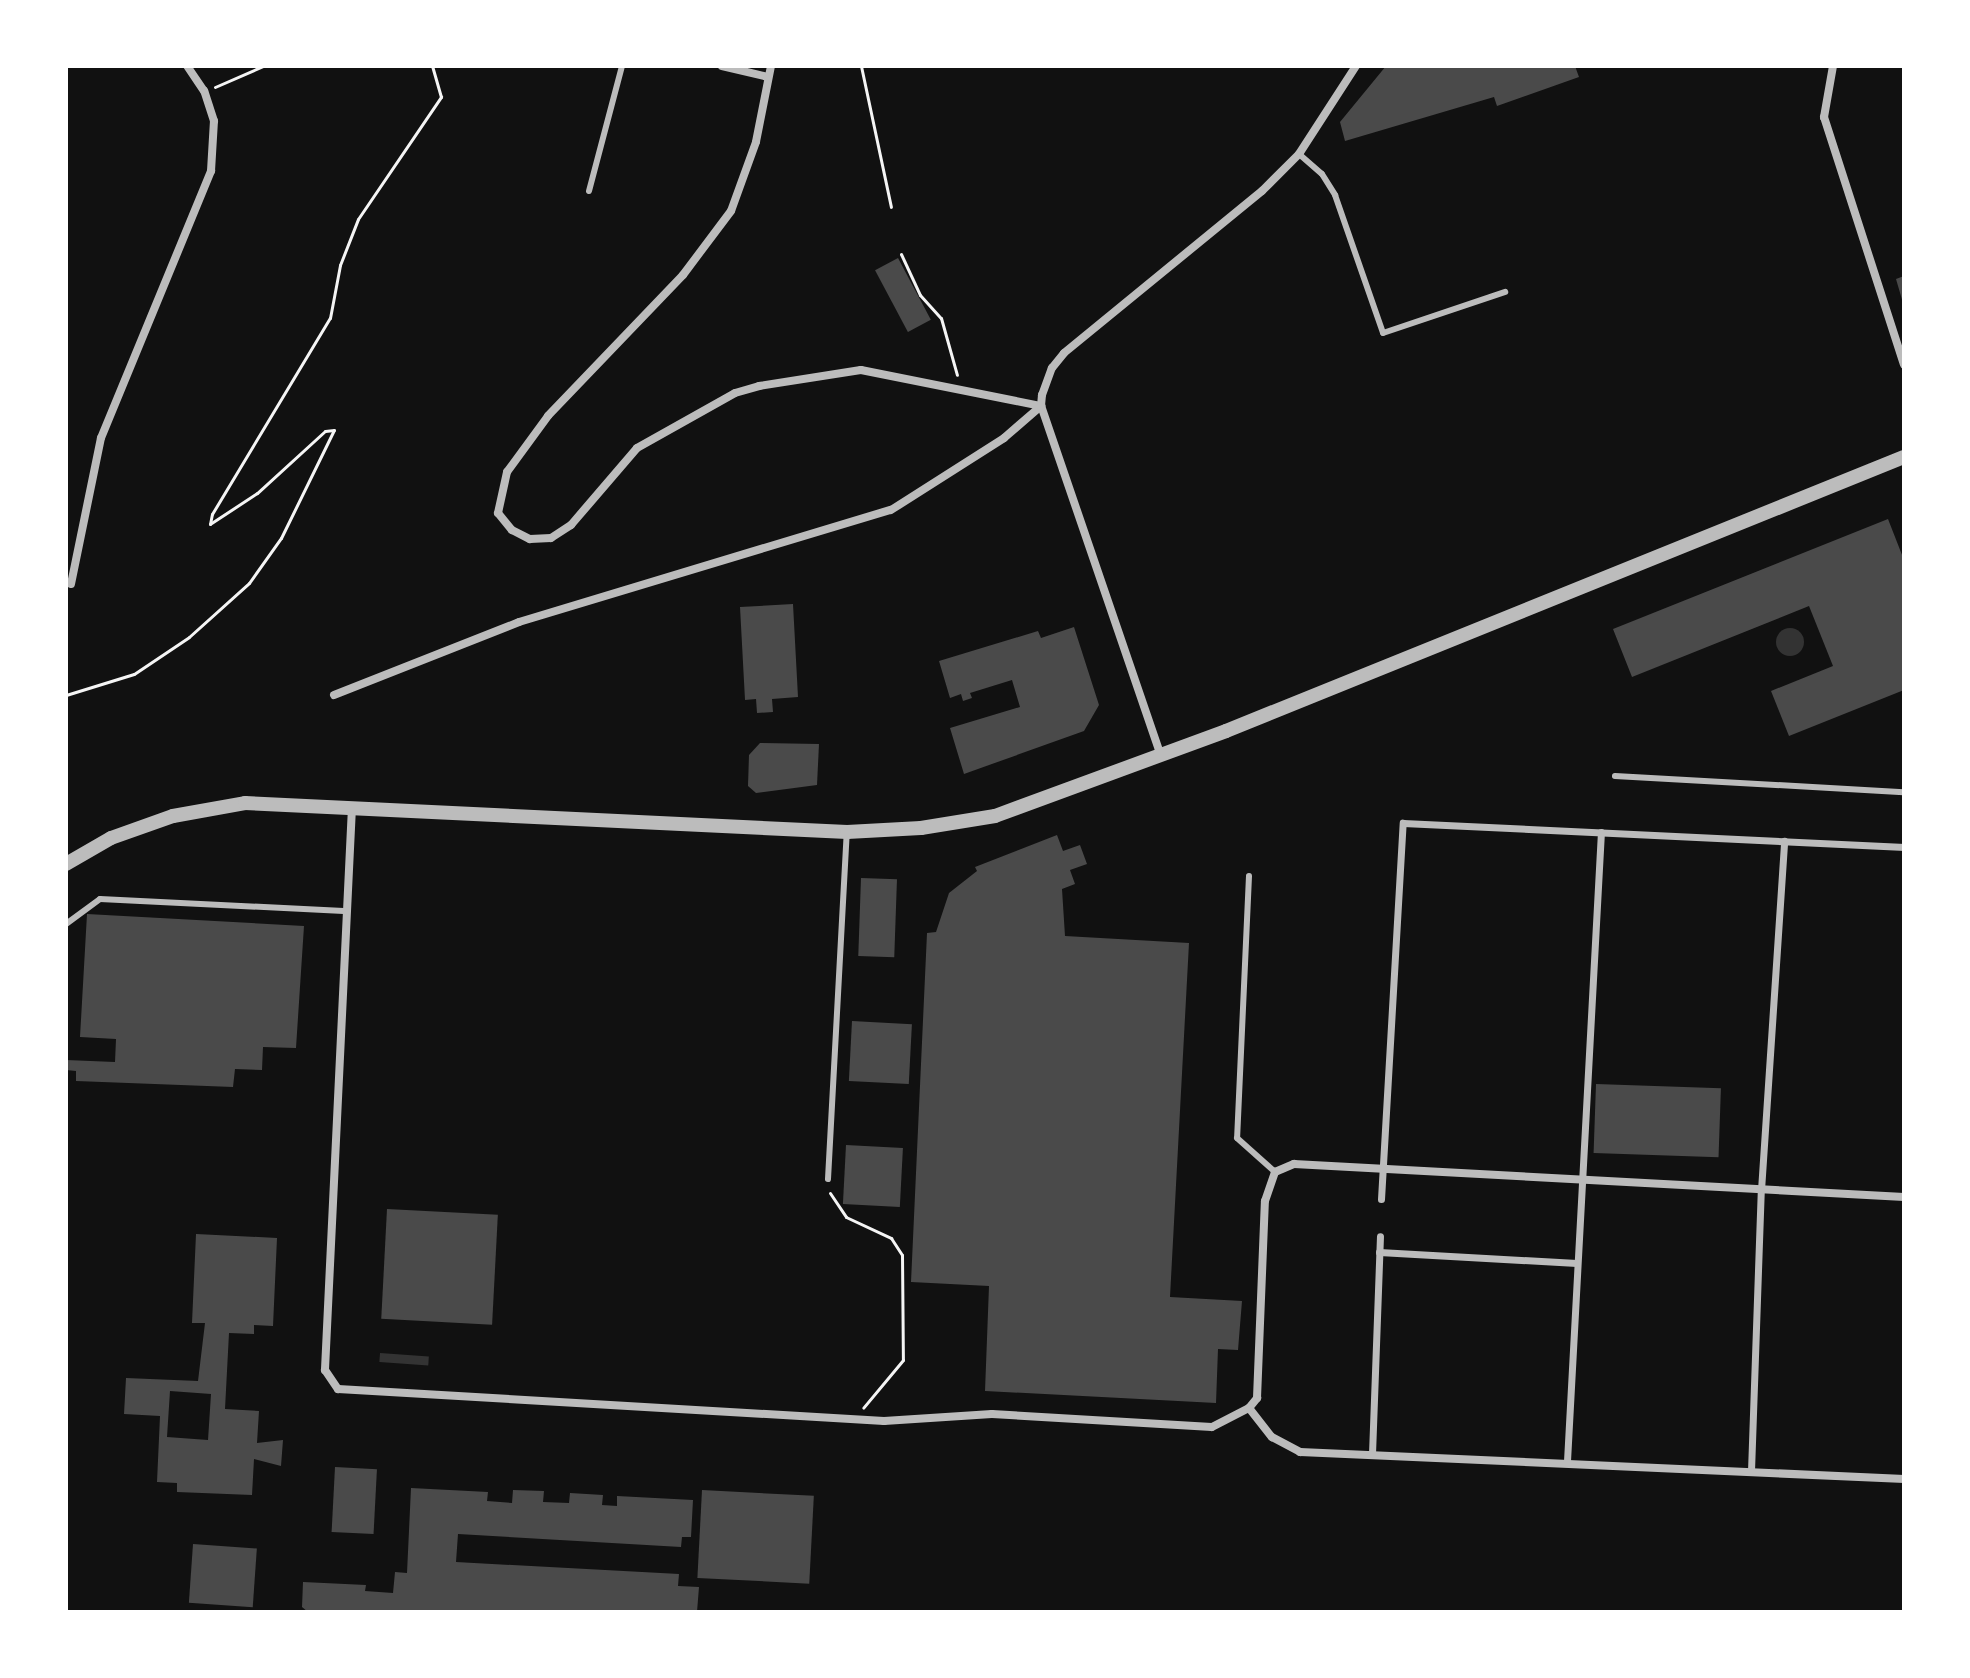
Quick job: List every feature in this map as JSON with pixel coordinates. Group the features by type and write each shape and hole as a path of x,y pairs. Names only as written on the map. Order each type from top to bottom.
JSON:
{"street":[{"path":"71,584 101,438 211,171 214,121 204,91 187,66"},
{"path":"722,66 768,77"},
{"path":"771,66 756,142 731,211 683,275 578,380 507,472 498,513 512,530 530,539 551,538 571,525 637,448 735,393 759,386 861,370 1041,406"},
{"path":"334,695 519,622 891,510 1004,438 1041,406 1052,368 1064,353 1262,191 1299,154 1356,66"},
{"path":"1833,66 1824,117 1904,364"},
{"path":"1041,406 1161,756"},
{"path":"66,864 111,838 212,808 245,803 847,832 921,828 995,816 1161,756 1904,457"},
{"path":"352,806 344,911 325,1370 332,1385 345,1391 863,1420 992,1414 1212,1427 1249,1408 1257,1398 1265,1201 1275,1172 1294,1164 1904,1197"},
{"path":"1381,1199 1403,823 1904,847"},
{"path":"1567,1461 1601,832"},
{"path":"1751,1471 1761,1190 1784,841"},
{"path":"1372,1454 1380,1236"},
{"path":"1379,1252 1577,1263"},
{"path":"1249,1408 1272,1437 1300,1452 1567,1461 1904,1479"}],"lane":[{"path":"589,191 622,66"},
{"path":"1299,154 1322,174 1335,195 1383,333 1505,292"},
{"path":"1615,776 1904,792"},
{"path":"828,1179 847,832"},
{"path":"1249,876 1237,1138 1275,1172"},
{"path":"66,924 100,899 344,911"}],"path":[{"path":"204,91 261,71 263,66"},
{"path":"66,695 134,674 189,637 249,583 281,538 334,430 325,431 257,493 210,524 212,514 330,318 340,265 358,219 441,97 432,66"},
{"path":"861,66 891,207"},
{"path":"901,254 920,295 941,318 958,379"},
{"path":"828,1179 831,1200 846,1217 891,1238 902,1255 903,1360 894,1377 864,1405 863,1420"}],"shaded area":[{"path":"1790,628 1800,632 1804,642 1800,652 1790,656 1780,652 1776,642 1780,632"},
{"path":"380,1353 429,1356 428,1365 379,1362"}],"building":[{"path":"1386,66 1575,66 1579,77 1497,106 1494,97 1345,141 1340,122"},
{"path":"898,258 931,320 908,332 875,270"},
{"path":"1904,276 1904,302 1903,303 1896,279"},
{"path":"1888,519 1904,560 1904,690 1789,736 1771,691 1833,666 1809,606 1632,677 1613,629"},
{"path":"793,604 798,697 772,699 773,712 757,713 756,699 745,700 740,607"},
{"path":"1074,627 1099,705 1084,731 964,774 950,728 1020,707 1012,680 970,693 972,698 963,701 961,694 950,698 939,661 1038,631 1041,638"},
{"path":"760,743 819,744 817,785 756,793 748,786 749,755"},
{"path":"1057,835 1063,851 1080,845 1087,864 1070,870 1075,884 1062,889 1065,936 1189,943 1170,1297 1242,1301 1238,1350 1218,1349 1216,1403 985,1391 989,1286 911,1282 927,933 936,932 949,893 977,871 975,867"},
{"path":"861,878 897,879 894,957 858,956"},
{"path":"87,914 304,926 296,1048 263,1047 262,1070 235,1069 233,1087 76,1081 76,1071 66,1070 66,1060 115,1062 116,1039 80,1037"},
{"path":"852,1021 912,1024 909,1084 849,1081"},
{"path":"1596,1084 1721,1088 1719,1157 1594,1153"},
{"path":"846,1145 903,1148 900,1207 843,1204"},
{"path":"387,1209 498,1215 492,1325 381,1319"},
{"path":"196,1234 277,1238 273,1326 254,1325 254,1334 229,1333 225,1409 259,1411 257,1443 283,1440 281,1466 254,1459 252,1495 177,1492 177,1483 157,1482 160,1416 124,1414 126,1378 198,1381 205,1323 192,1323","holes":["170,1391 211,1394 208,1440 167,1437"]},
{"path":"335,1467 377,1469 374,1534 332,1532"},
{"path":"411,1488 488,1492 487,1501 512,1503 513,1490 544,1491 543,1502 569,1503 570,1493 603,1495 602,1505 617,1506 617,1496 693,1500 691,1537 682,1537 681,1547 458,1534 456,1562 679,1574 678,1586 699,1587 697,1612 308,1612 302,1607 303,1582 366,1585 365,1591 393,1593 395,1572 407,1573"},
{"path":"702,1490 814,1496 809,1584 697,1578"},
{"path":"193,1544 257,1548 253,1607 189,1603"}]}
